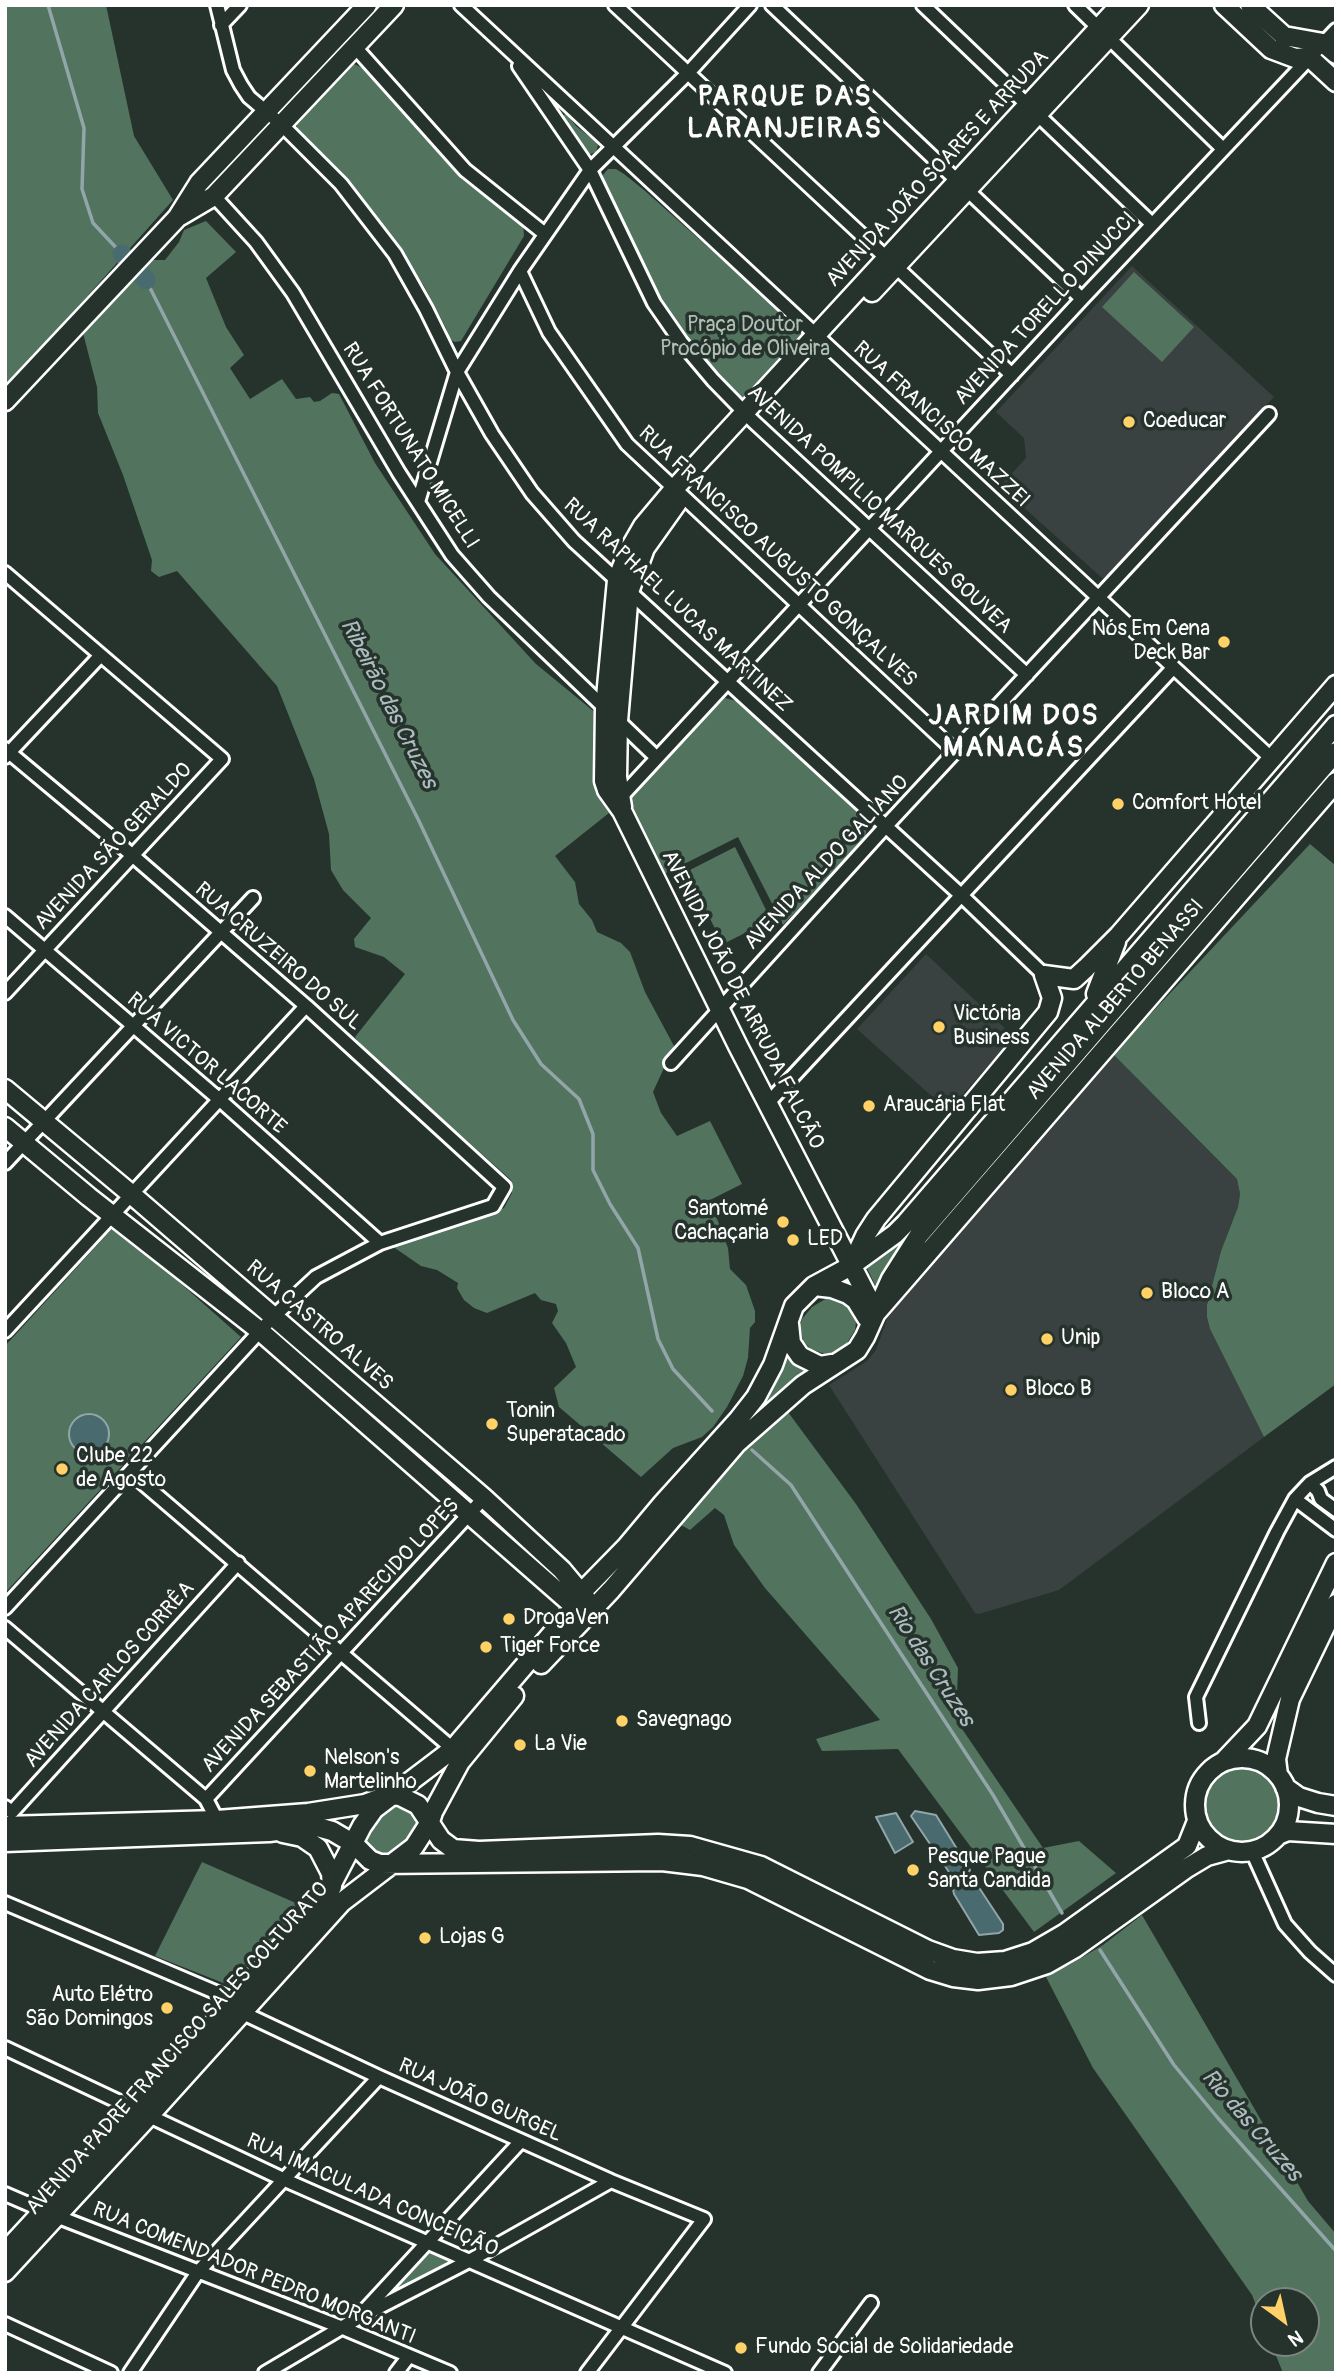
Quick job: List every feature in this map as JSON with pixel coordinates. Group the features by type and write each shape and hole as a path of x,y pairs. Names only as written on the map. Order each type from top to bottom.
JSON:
{"street":[{"name":"RUA RAPHAEL LUCAS MARTINEZ","path":"217,5 237,77 249,96 341,184 395,254 492,434 533,493 574,541 962,896 1044,975"},
{"path":"221,25 240,5"},
{"path":"5,401 177,218 199,184 367,5"},
{"path":"177,218 214,196 394,5"},
{"name":"RUA FRANCISCO MAZZEI","path":"461,5 1271,758"},
{"path":"614,5 1012,375"},
{"path":"418,502 457,372 520,271 590,170 689,72 750,5"},
{"path":"772,5 1082,299"},
{"path":"923,5 1152,224"},
{"path":"1075,5 1222,148"},
{"name":"AVENIDA JOÃO SOARES E ARRUDA","path":"1104,32 1120,5"},
{"name":"AVENIDA JOÃO SOARES E ARRUDA","path":"620,803 604,781 605,708 628,552 643,526 749,417 1104,32 1139,5"},
{"path":"1224,5 1271,49 1295,58 1308,57 1336,82"},
{"path":"1250,5 1284,36 1332,42"},
{"name":"AVENIDA TORELLO DINUCCI","path":"620,803 656,757 1222,148 1308,57 1332,42"},
{"path":"355,47 465,170 545,234"},
{"name":"AVENIDA POMPILIO MARQUES GOUVEA","path":"509,51 590,170 654,303 681,342 749,417 1027,675"},
{"name":"RUA FORTUNATO MICELLI","path":"214,196 256,242 293,293 386,452 452,555 489,597 656,757"},
{"name":"RUA FRANCISCO AUGUSTO GONÇALVES","path":"520,271 549,332 626,444 956,752"},
{"name":"AVENIDA ALDO GALIANO","path":"671,1063 886,826 1269,414"},
{"path":"5,573 100,656 7,753"},
{"name":"AVENIDA JOÃO SOARES E ARRUDA","path":"620,803 617,777 623,586"},
{"name":"AVENIDA SÃO GERALDO","path":"5,993 222,759 100,656"},
{"path":"768,1103 1173,668"},
{"path":"852,1266 876,1219 1048,1012 1052,998 1044,975 1074,979 1119,935 1336,685"},
{"path":"391,1865 414,1846 430,1822 460,1762 544,1660 625,1549 756,1397 774,1365 794,1306 814,1286 852,1266 906,1223 1336,725"},
{"path":"354,1844 374,1809 453,1749 585,1605 611,1590 737,1443 788,1397 832,1364 857,1350 891,1279 919,1235 1336,752"},
{"name":"RUA CRUZEIRO DO SUL","path":"7,753 132,855 306,1006 504,1187 493,1206 380,1243"},
{"name":"AVENIDA ALBERTO BENASSI","path":"873,1320 1336,782"},
{"name":"AVENIDA JOÃO DE ARRUDA FALCÃO","path":"620,803 852,1266 873,1320"},
{"path":"5,1163 253,898"},
{"name":"RUA VICTOR LACORTE","path":"5,916 220,1100 380,1243"},
{"path":"1091,1007 1119,935"},
{"path":"5,1331 306,1006"},
{"name":"RUA CASTRO ALVES","path":"5,1089 131,1194 520,1530 562,1570 585,1605"},
{"name":"RUA CASTRO ALVES","path":"5,1127 260,1331 506,1545 585,1605"},
{"name":"AVENIDA JOÃO DE ARRUDA FALCÃO","path":"823,1209 833,1259 831,1277"},
{"path":"5,1608 273,1317 316,1277 380,1243"},
{"path":"814,1286 832,1288 848,1294 873,1320"},
{"path":"789,1317 791,1343 800,1356 820,1366 832,1364"},
{"path":"1199,1723 1196,1697 1295,1499 1314,1487 1336,1467"},
{"path":"131,1472 453,1749"},
{"path":"1314,1487 1336,1501"},
{"path":"1314,1487 1321,1499 1336,1510"},
{"name":"AVENIDA SEBASTIÃO APARECIDO LOPES","path":"206,1799 484,1498"},
{"path":"1295,1499 1336,1530"},
{"path":"506,1545 520,1530"},
{"path":"562,1570 583,1570 625,1549"},
{"name":"AVENIDA CARLOS CORRÊA","path":"8,1826 103,1711 238,1563"},
{"path":"1229,1850 1215,1844 1204,1834 1197,1821 1196,1795 1200,1783 1257,1726 1336,1563"},
{"path":"269,1832 314,1826 332,1831 354,1844 370,1860 391,1865 498,1861 554,1864 662,1861 703,1866 748,1879 930,1970 953,1977 978,1980 1011,1976 1047,1964 1075,1948 1208,1856 1229,1850 1252,1851 1266,1845 1278,1835 1288,1812 1276,1759 1290,1699 1336,1604"},
{"path":"5,1628 206,1799 221,1827"},
{"path":"1222,1763 1237,1759 1266,1765 1299,1797 1336,1805"},
{"path":"221,1827 365,1804 389,1795 400,1796 418,1805 446,1844 453,1849 467,1852 658,1844 695,1847 761,1866 928,1950 953,1959 977,1963 1005,1961 1033,1952 1064,1934 1188,1846 1197,1821"},
{"path":"8,1826 221,1827 302,1837 318,1848 331,1873 332,1887"},
{"path":"1278,1835 1288,1832 1336,1834"},
{"name":"AVENIDA PADRE FRANCISCO SALES COLTURATO","path":"239,2006 324,1899 354,1844"},
{"path":"1252,1851 1285,1924 1310,1952 1336,1975"},
{"name":"AVENIDA PADRE FRANCISCO SALES COLTURATO","path":"5,2272 50,2213 239,2006 342,1902 391,1865"},
{"name":"RUA JOÃO GURGEL","path":"5,1903 239,2006 379,2077 611,2181 704,2219 622,2327"},
{"name":"RUA IMACULADA CONCEIÇÃO","path":"5,2048 285,2179 725,2373"},
{"path":"130,2373 198,2272 379,2077"},
{"path":"358,2318 521,2141"},
{"path":"265,2373 358,2318 469,2261 611,2181"},
{"name":"RUA COMENDADOR PEDRO MORGANTI","path":"5,2194 450,2373"},
{"name":"AVENIDA PADRE FRANCISCO SALES COLTURATO","path":"5,2252 50,2213"},
{"path":"819,2373 871,2303"},
{"path":"5,2324 111,2373"},
{"path":"587,2373 622,2327"},
{"path":"396,2373 409,2356"}],"shaded area":[{"name":"Coeducar","path":"1132,266 1274,397 1107,577 1102,578 1000,486 1026,458 1024,438 996,412"},
{"path":"926,954 1014,1037 948,1111 857,1029"},
{"name":"Unip","path":"1113,1054 1237,1179 1240,1194 1238,1207 1221,1251 1207,1305 1207,1317 1210,1329 1264,1437 1059,1590 979,1614 975,1613 829,1385 867,1361 876,1350 887,1319 905,1291"}],"green space":[{"path":"5,5 106,5 134,136 173,200 17,375 5,384"},
{"path":"354,64 365,69 464,181 523,223 524,236 461,341 449,339 424,286 370,208 297,128 296,120 347,65"},
{"path":"566,113 576,126 595,141 598,145 596,152 590,154 584,150 562,117"},
{"name":"Praça Doutor Procópio de Oliveira","path":"608,169 616,169 644,190 801,330 803,342 746,399 706,362 670,314 641,262 604,185 603,175"},
{"path":"206,221 236,252 206,278 226,327 244,355 230,368 250,399 282,379 296,399 310,397 314,402 332,393 339,394 375,463 435,554 536,664 597,714 595,792 614,809 555,856 575,882 579,904 592,920 597,932 621,943 630,952 645,992 674,1046 653,1092 661,1113 677,1136 710,1121 742,1184 710,1200 728,1248 730,1269 746,1285 755,1311 743,1376 727,1407 702,1437 673,1448 641,1477 559,1407 554,1388 576,1367 566,1343 552,1323 558,1311 556,1304 541,1300 535,1293 487,1313 464,1300 457,1288 458,1283 437,1270 421,1266 392,1246 504,1208 512,1193 511,1180 360,1045 355,1037 405,974 384,957 355,947 354,939 371,918 343,890 331,870 329,834 314,779 277,686 177,571 159,577 151,571 152,560 98,413 97,387 83,333 151,260 165,260 179,242 184,230"},
{"path":"1134,272 1194,327 1162,362 1102,307"},
{"path":"725,698 745,706 858,811 867,826 865,839 783,925 738,837 664,874 631,810 631,796 635,790"},
{"path":"1310,844 1336,866 1336,1384 1264,1437 1210,1329 1207,1317 1207,1305 1221,1251 1238,1207 1240,1194 1237,1179 1113,1054"},
{"path":"735,847 771,920 723,944 686,872"},
{"name":"Clube 22 de Agosto","path":"117,1227 241,1337 5,1593 5,1346 111,1230"},
{"path":"906,1230 912,1234 879,1293 864,1262"},
{"path":"827,1298 849,1306 856,1322 855,1330 847,1343 832,1353 825,1354 811,1349 803,1341 800,1326 812,1307"},
{"path":"786,1352 797,1366 810,1373 597,1598 593,1595 700,1472"},
{"path":"785,1408 856,1504 931,1619 958,1668 956,1720 1043,1848 1079,1841 1116,1873 1034,1932 898,1749 822,1751 816,1739 880,1720 765,1588 734,1545 724,1515 715,1508 690,1530 679,1524 720,1472"},
{"path":"1242,1767 1257,1770 1274,1784 1281,1806 1278,1821 1264,1838 1242,1845 1227,1842 1210,1828 1203,1806 1206,1791 1220,1774"},
{"path":"402,1801 419,1817 420,1825 415,1837 391,1859 375,1855 364,1842 363,1834 379,1811"},
{"path":"202,1862 305,1907 235,1985 231,1986 155,1956"},
{"path":"1142,1915 1308,2201 1336,2234 1336,2373 1283,2373 1277,2357 1320,2357 1320,2287 1250,2287 1250,2292 1093,2068 1045,1975 1069,1965 1103,1945"},
{"path":"434,2251 451,2259 449,2265 395,2291 394,2285 426,2253"}],"water":[{"path":"89,1414 103,1420 109,1434 103,1448 89,1454 75,1448 69,1434 75,1420"},
{"path":"915,1811 936,1815 970,1870 968,1874 953,1877 911,1816"},
{"path":"896,1813 913,1842 895,1853 876,1817"},
{"path":"972,1877 1003,1924 1003,1930 999,1933 979,1935 954,1894 956,1884"}],"waterway":[{"name":"Ribeirão das Cruzes","path":"48,5 84,128 82,189 93,223 122,254"},
{"name":"Ribeirão das Cruzes","path":"122,254 146,280"},
{"name":"Ribeirão das Cruzes","path":"146,280 418,819 513,1020 541,1064 579,1099 593,1134 593,1170 610,1204 638,1248 658,1339 673,1369 712,1411"},
{"name":"Rio das Cruzes","path":"752,1450 791,1485 993,1795 1062,1913"},
{"name":"Rio das Cruzes","path":"1100,1950 1174,2065 1336,2251"}],"place":[{"name":"Coeducar","path":"1129,422"},
{"name":"Nós Em Cena Deck Bar","path":"1224,642"},
{"name":"Comfort Hotel","path":"1118,804"},
{"name":"Victória Business","path":"939,1027"},
{"name":"Araucária Flat","path":"869,1106"},
{"name":"Santomé Cachaçaria","path":"783,1222"},
{"name":"LED","path":"793,1240"},
{"name":"Bloco A","path":"1147,1293"},
{"name":"Unip","path":"1047,1339"},
{"name":"Bloco B","path":"1011,1390"},
{"name":"Tonin Superatacado","path":"492,1424"},
{"name":"Clube 22 de Agosto","path":"62,1469"},
{"name":"DrogaVen","path":"509,1619"},
{"name":"Tiger Force","path":"486,1647"},
{"name":"Savegnago","path":"622,1721"},
{"name":"La Vie","path":"520,1745"},
{"name":"Nelson's Martelinho","path":"310,1771"},
{"name":"Pesque Pague Santa Candida","path":"913,1870"},
{"name":"Lojas G","path":"425,1938"},
{"name":"Auto Elétro São Domingos","path":"167,2008"},
{"name":"Fundo Social de Solidariedade","path":"741,2348"}],"district":[{"name":"PARQUE DAS LARANJEIRAS","path":"785,114"},
{"name":"JARDIM DOS MANACÁS","path":"1014,733"}]}
